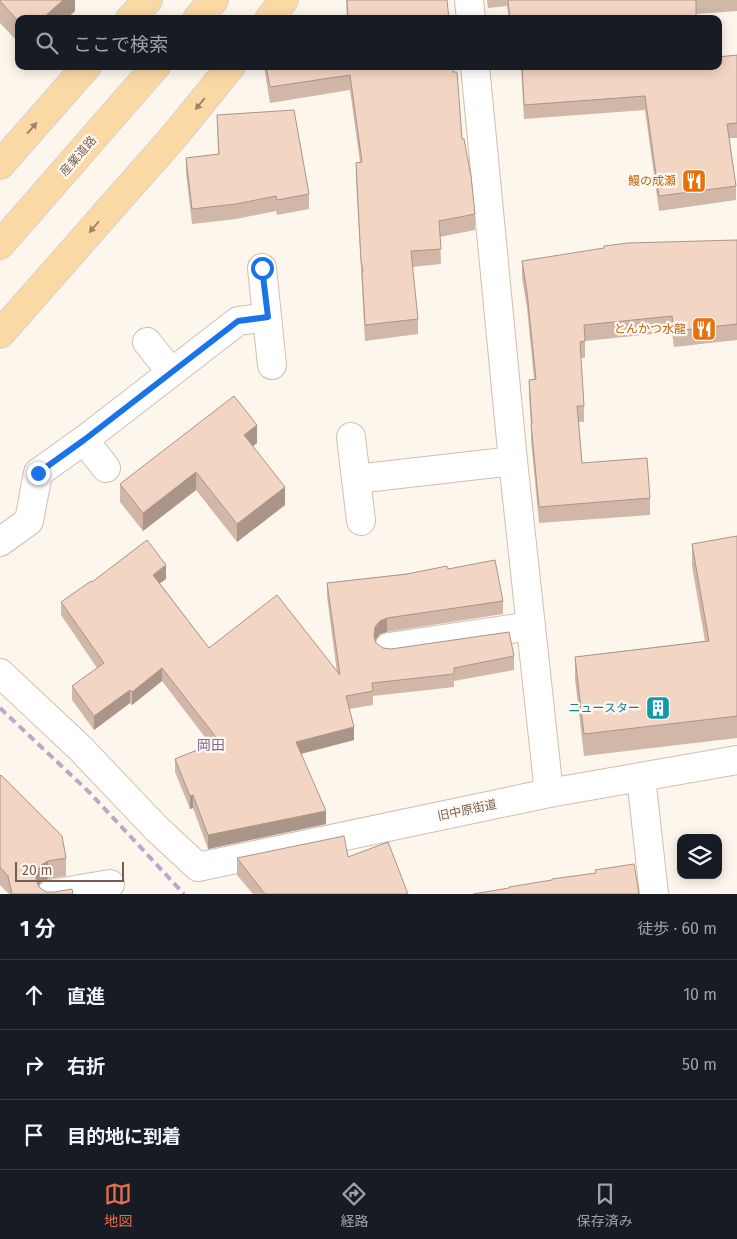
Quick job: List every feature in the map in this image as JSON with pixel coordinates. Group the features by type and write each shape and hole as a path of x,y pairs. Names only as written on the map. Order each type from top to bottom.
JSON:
{"main road":[{"path":"134,15 148,0"},
{"path":"201,15 214,0"},
{"path":"272,15 284,0"},
{"path":"4,153 83,70"},
{"name":"産業道路","path":"0,245 153,70"},
{"path":"0,334 176,134 228,70"}],"street":[{"path":"469,0 471,15"},
{"path":"475,70 513,461 549,793"},
{"path":"262,268 272,365"},
{"path":"0,542 29,521 38,473 84,440 238,321 268,317"},
{"path":"147,342 170,372"},
{"path":"351,436 361,521"},
{"path":"84,440 106,468"},
{"path":"356,479 513,461"},
{"path":"389,647 531,626"},
{"name":"旧中原街道","path":"0,673 80,748 157,829 198,867 549,793 737,760"},
{"path":"641,777 654,894"},
{"path":"51,894 110,884"}],"building":[{"path":"63,0 46,15 15,15 15,18 0,1"},
{"path":"347,0 447,0 449,15 348,15"},
{"path":"508,0 696,0 696,15 510,15"},
{"path":"737,55 737,123 727,124 736,186 659,196 645,96 524,105 522,70 722,70 722,57"},
{"path":"267,70 453,70 453,72 457,72 462,139 464,139 471,176 475,214 439,221 441,249 411,251 418,319 365,325 356,163 362,162 350,75 270,87"},
{"path":"294,110 309,194 277,200 276,196 236,204 192,209 186,158 219,154 217,115"},
{"path":"737,240 737,324 674,331 672,316 584,325 585,341 580,342 584,406 577,406 582,463 647,458 650,498 539,507 529,380 536,379 522,261 628,243"},
{"path":"234,396 257,425 244,435 285,487 237,524 196,472 143,513 120,484"},
{"path":"737,536 737,716 584,734 575,657 709,641 692,544"},
{"path":"147,540 166,565 153,575 209,648 277,595 340,675 327,583 407,574 447,566 448,569 495,560 503,601 387,618 380,621 375,627 374,636 376,643 383,648 391,649 509,632 514,656 454,668 454,674 372,683 373,691 346,696 354,727 296,742 326,811 208,835 193,795 190,796 175,759 219,741 162,668 132,692 130,690 94,716 72,686 104,663 61,602 92,582"},
{"path":"1,775 62,836 66,858 48,861 41,865 37,871 36,880 39,887 46,892 72,889 73,894 12,894 8,876 0,867"},
{"path":"344,836 348,857 388,842 408,894 265,894 237,858"},
{"path":"634,864 639,894 473,894 596,873 595,870"}],"railway":[{"path":"0,708 90,793 184,894"}],"place":[{"name":"鰻の成瀬","path":"694,181"},
{"name":"とんかつ水龍","path":"704,329"},
{"name":"ニュースター","path":"658,708"}],"district":[{"name":"岡田","path":"211,745"}],"route":[{"path":"38,473 84,440 238,321 268,317 262,268"}]}
